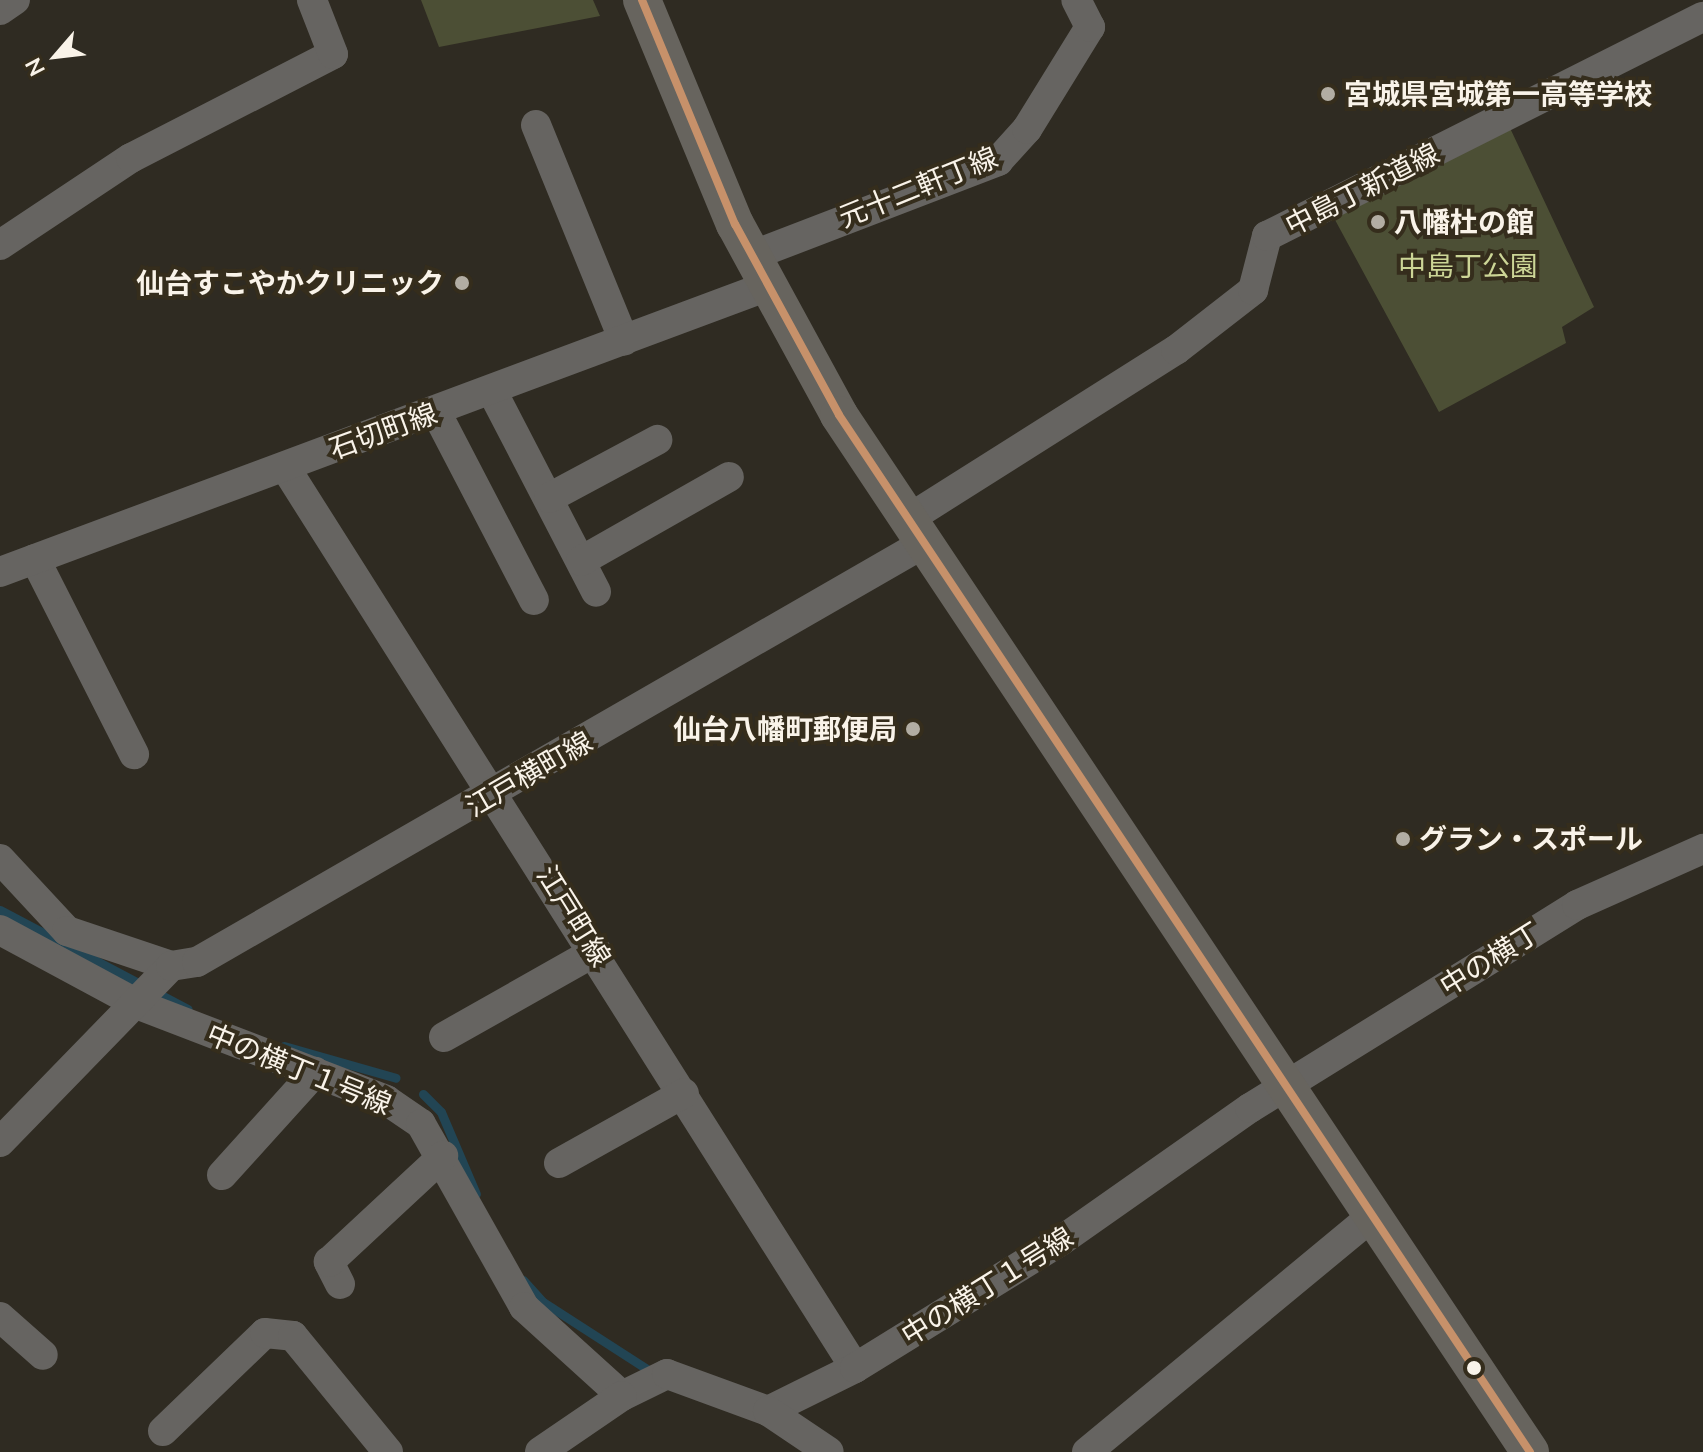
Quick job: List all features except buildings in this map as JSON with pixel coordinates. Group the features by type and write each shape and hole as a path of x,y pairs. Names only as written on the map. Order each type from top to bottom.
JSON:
{"main road":[{"path":"642,0 758,272 839,415 1530,1452"}],"street":[{"path":"0,10 15,0"},
{"path":"0,245 131,158 333,54 312,0"},
{"name":"元十二軒丁線","path":"758,272 998,161 1027,129 1090,27 1076,0"},
{"name":"中島丁新道線","path":"918,530 1176,350 1253,290 1267,236 1703,17"},
{"path":"536,125 624,341"},
{"name":"石切町線","path":"0,572 624,341 758,272"},
{"path":"492,391 596,592"},
{"path":"436,412 534,600"},
{"path":"549,498 657,440"},
{"name":"江戸町線","path":"285,467 497,793 855,1368"},
{"path":"581,561 729,477"},
{"name":"江戸横町線","path":"154,987 497,793 918,530"},
{"path":"35,559 134,754"},
{"name":"中の横丁","path":"1286,1085 1577,905 1703,849"},
{"path":"0,859 67,931 154,987"},
{"path":"0,930 154,987"},
{"path":"444,1037 596,951"},
{"path":"0,1142 154,987"},
{"name":"中の横丁１号線","path":"154,987 315,1072 386,1100 421,1124 443,1156 490,1257 524,1307 622,1396"},
{"path":"222,1175 315,1072"},
{"name":"中の横丁１号線","path":"768,1411 855,1368 1062,1240 1286,1085"},
{"path":"559,1163 684,1093"},
{"path":"340,1284 329,1262 443,1156"},
{"path":"1087,1452 1372,1216"},
{"path":"0,1317 43,1355"},
{"path":"163,1431 265,1333 293,1336 388,1452"},
{"path":"540,1452 622,1396 658,1378 768,1411 823,1448"}],"green space":[{"path":"421,0 593,0 600,16 439,47"},
{"name":"中島丁公園","path":"1510,128 1594,307 1562,327 1566,343 1439,412 1334,218"}],"waterway":[{"path":"0,910 188,1009"},
{"path":"284,1046 396,1078"},
{"path":"423,1094 441,1112 476,1194"},
{"path":"523,1280 543,1302 653,1373"}],"transit line":[{"path":"642,0 735,224 839,415 1530,1452"}],"place":[{"name":"宮城県宮城第一高等学校","path":"1328,94"},
{"name":"八幡杜の館","path":"1378,222"},
{"name":"仙台すこやかクリニック","path":"462,283"},
{"name":"仙台八幡町郵便局","path":"913,729"},
{"name":"グラン・スポール","path":"1403,839"}]}
